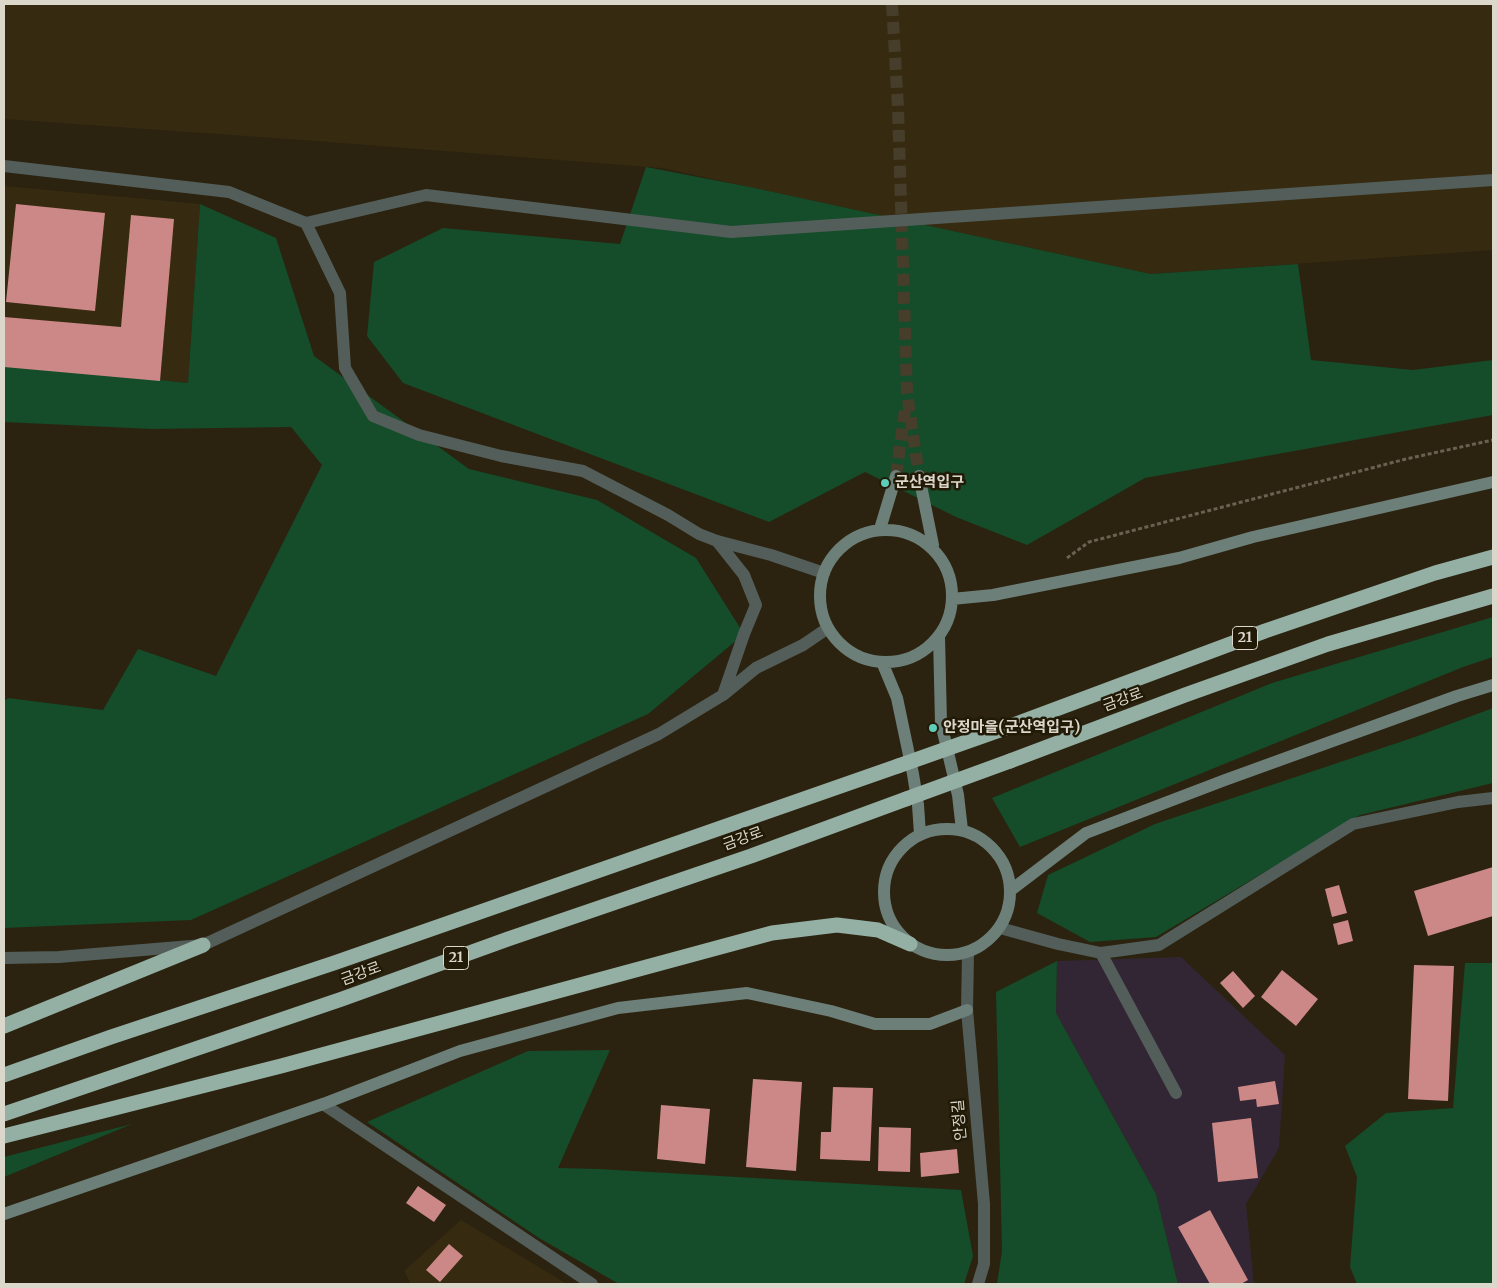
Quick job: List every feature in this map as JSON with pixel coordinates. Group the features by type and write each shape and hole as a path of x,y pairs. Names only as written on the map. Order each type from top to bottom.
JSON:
{"highway":[{"name":"금강로","path":"4,1075 898,766 1265,631 1435,573 1493,557"},
{"name":"금강로","path":"4,1114 342,999 508,939 751,856 1328,644 1493,596"},
{"path":"4,1136 281,1066 772,933 837,926 878,930 910,944"},
{"path":"4,1026 203,945"}],"street":[{"path":"4,166 229,192 306,223 426,195 731,232 1493,180"},
{"path":"306,223 340,294 345,368 373,416 419,435 501,456 583,471 668,515 698,534 771,555 824,573"},
{"path":"880,528 896,476"},
{"path":"919,476 932,545 949,573 953,594 949,616 939,636 924,650 903,660 882,662 860,657 840,647 828,628 820,608 820,585 827,564 840,546 880,528 902,530 932,545"},
{"path":"952,599 993,595 1179,558 1253,537 1493,482"},
{"path":"717,541 744,575 756,605 723,695"},
{"path":"4,958 59,957 203,945 659,734 723,695 756,668 803,644 828,628"},
{"path":"939,636 941,723 958,795 962,830"},
{"path":"882,662 897,698 913,774 920,834"},
{"path":"1011,890 1086,833 1225,780 1457,696 1493,685"},
{"path":"1000,928 1058,944 1101,953 1159,945 1354,824 1458,802 1493,798"},
{"path":"940,828 962,830 981,838 996,851 1007,869 1011,890 1009,910 1000,928 986,943 968,953 948,956 928,953 910,944 895,928 886,908 884,886 889,865 902,847 920,834 940,828"},
{"name":"안정길","path":"968,953 967,1010 984,1204 984,1264 978,1284"},
{"path":"1101,953 1176,1093"},
{"path":"4,1214 323,1104 460,1051 618,1008 747,993 831,1011 875,1024 930,1024 967,1010"},
{"path":"323,1104 592,1284"}],"path":[{"path":"1061,562 1089,542 1406,458 1493,440"}],"shaded area":[{"path":"4,4 1493,4 1493,250 1151,274 662,168 4,119"},
{"path":"4,186 200,204 188,383 4,366"},
{"path":"1181,957 1285,1055 1279,1148 1246,1204 1254,1284 1178,1284 1156,1194 1056,1013 1057,961"},
{"path":"461,1220 567,1284 411,1284 404,1271"}],"green space":[{"path":"646,167 750,187 1151,274 1298,264 1311,360 1413,370 1493,360 1493,415 1145,478 1027,545 956,517 865,472 769,522 403,383 367,336 374,262 443,228 620,244"},
{"path":"200,204 276,238 314,356 469,469 597,500 696,558 744,634 648,714 191,920 4,928 4,701 8,698 103,710 138,649 216,676 322,465 291,427 151,429 4,422 4,364 188,383"},
{"path":"1493,617 1493,657 1463,667 1020,847 992,798 1272,683"},
{"path":"1493,708 1493,783 1360,815 1156,937 1090,942 1037,913 1048,875 1155,824 1415,737"},
{"path":"1057,961 1056,1013 1156,1194 1178,1284 997,1284 1002,1251 996,992"},
{"path":"1465,963 1493,963 1493,1284 1357,1284 1350,1267 1357,1177 1345,1146 1386,1113 1453,1108"},
{"path":"610,1050 558,1168 961,1190 973,1256 964,1284 619,1284 539,1238 367,1122 528,1051"},
{"path":"132,1124 4,1177 4,1157"}],"building":[{"path":"16,204 105,213 95,311 6,302"},
{"path":"131,215 174,219 160,381 4,367 4,317 121,327"},
{"path":"1493,867 1493,916 1428,936 1414,891"},
{"path":"1339,885 1347,913 1332,917 1325,889"},
{"path":"1348,920 1353,941 1338,945 1333,924"},
{"path":"1414,965 1454,966 1448,1101 1408,1099"},
{"path":"1282,970 1318,999 1296,1026 1261,997"},
{"path":"1233,971 1255,996 1243,1008 1220,983"},
{"path":"753,1079 802,1082 796,1171 746,1167"},
{"path":"1275,1081 1279,1104 1257,1107 1256,1099 1240,1101 1238,1087"},
{"path":"833,1087 873,1088 870,1161 820,1159 821,1132 831,1132"},
{"path":"661,1105 710,1109 705,1164 657,1159"},
{"path":"1251,1118 1258,1178 1218,1182 1212,1123"},
{"path":"879,1127 911,1128 910,1172 878,1171"},
{"path":"957,1149 959,1173 921,1177 920,1153"},
{"path":"418,1186 446,1205 434,1222 406,1203"},
{"path":"1210,1210 1248,1280 1241,1284 1210,1284 1178,1227"},
{"path":"449,1244 463,1256 440,1282 426,1270"}],"tunnel":[{"path":"892,4 898,108 907,393 919,476"},
{"path":"896,476 905,410"}],"place":[{"name":"군산역입구","path":"885,483"},
{"name":"안정마을(군산역입구)","path":"933,728"}]}
